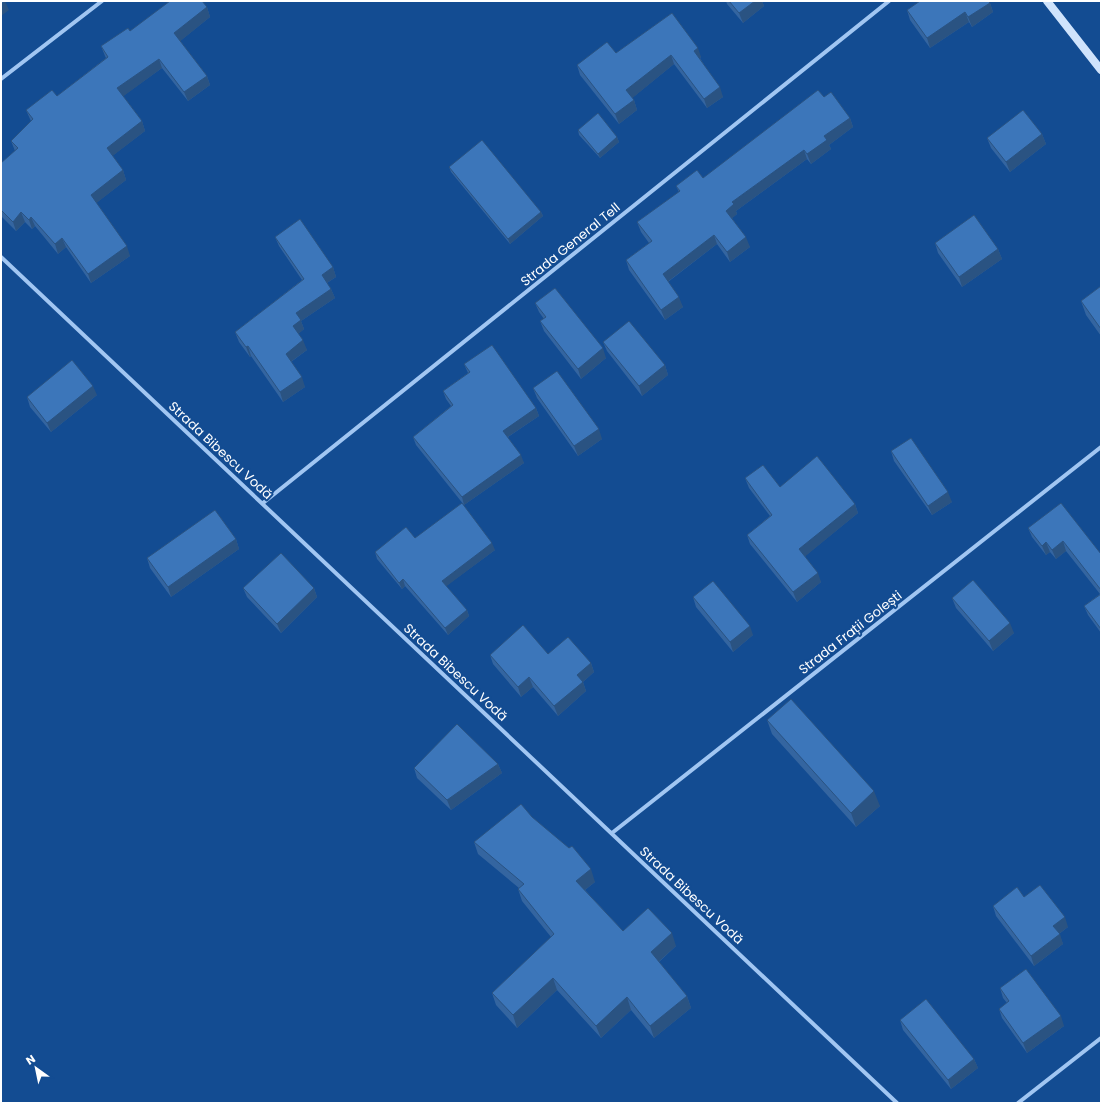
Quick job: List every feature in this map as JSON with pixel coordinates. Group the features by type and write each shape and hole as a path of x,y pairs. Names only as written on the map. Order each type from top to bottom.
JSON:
{"street":[{"path":"1,79 102,1"},
{"name":"Strada General Tell","path":"263,503 889,1"},
{"path":"1047,1 1101,70"},
{"name":"Strada Bibescu Vodă","path":"1,256 898,1103"},
{"name":"Strada Frații Golești","path":"612,834 1101,447"},
{"path":"1018,1103 1101,1038"}],"building":[{"path":"170,1 202,1 207,7 174,33 207,76 184,92 159,59 117,88 142,121 107,148 123,170 91,195 127,246 88,274 62,238 55,244 31,217 29,220 21,212 13,222 1,210 1,163 18,148 11,141 33,119 26,110 52,90 57,96 108,57 101,46 128,28 130,31"},
{"path":"729,1 755,1 739,13"},
{"path":"920,1 988,1 990,3 968,17 965,12 927,38 907,10"},
{"path":"672,13 698,48 694,51 720,87 704,99 671,55 626,90 634,100 615,114 577,65 607,42 616,53"},
{"path":"818,90 824,97 831,92 850,118 824,136 827,140 807,154 804,150 732,202 734,204 726,211 746,237 727,252 714,235 663,274 679,297 661,310 626,260 652,241 637,222 680,191 676,186 697,170 703,178"},
{"path":"1023,110 1042,134 1006,162 987,138"},
{"path":"598,113 617,137 598,154 578,130"},
{"path":"482,140 541,212 508,239 449,167"},
{"path":"974,215 998,249 959,277 935,243"},
{"path":"300,219 333,267 322,275 331,289 296,313 301,320 293,326 303,340 286,354 302,377 280,392 248,346 246,347 235,332 304,279 275,237"},
{"path":"1101,286 1101,329 1081,301"},
{"path":"555,288 603,348 578,369 540,321 546,317 535,303"},
{"path":"629,321 665,365 639,386 603,342"},
{"path":"492,345 536,408 503,431 521,455 462,497 413,437 453,405 443,391 470,372 464,364"},
{"path":"72,360 93,386 47,423 27,397"},
{"path":"557,371 599,429 574,446 533,388"},
{"path":"911,438 948,492 928,506 891,451"},
{"path":"817,456 855,504 799,549 818,573 793,592 747,535 772,515 745,478 763,465 780,487"},
{"path":"462,503 492,543 442,581 467,610 445,628 403,579 399,583 375,552 406,527 415,538"},
{"path":"1061,503 1101,554 1101,590 1063,541 1052,550 1046,542 1042,546 1028,528"},
{"path":"215,510 236,539 168,587 147,558"},
{"path":"281,553 314,588 277,624 243,588"},
{"path":"973,580 1010,623 989,641 952,598"},
{"path":"713,581 750,626 730,642 693,597"},
{"path":"1101,594 1101,629 1084,606"},
{"path":"523,625 548,654 568,637 591,663 577,675 583,682 554,706 529,677 518,687 490,655"},
{"path":"791,699 874,791 851,813 767,720"},
{"path":"457,724 498,764 447,800 414,768"},
{"path":"521,804 532,817 569,848 572,846 591,869 576,881 623,931 648,908 672,933 651,952 687,996 650,1026 627,997 596,1026 553,978 513,1015 492,993 554,934 518,889 524,884 474,842"},
{"path":"1040,885 1065,917 1053,926 1060,934 1031,956 993,906 1017,887 1024,897"},
{"path":"1026,969 1061,1016 1023,1043 999,1009 1009,1001 1000,988"},
{"path":"926,999 974,1059 948,1080 900,1020"}]}
